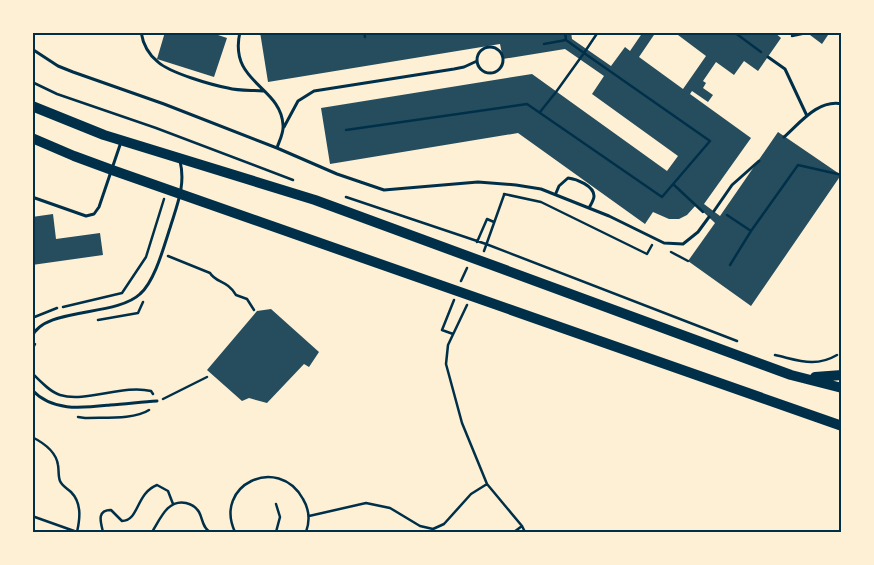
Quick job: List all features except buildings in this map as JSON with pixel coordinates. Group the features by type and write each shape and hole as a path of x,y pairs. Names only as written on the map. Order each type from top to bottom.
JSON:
{"main road":[{"path":"32,106 104,134 179,159 315,200 792,375 842,388"},
{"path":"32,138 179,199 470,296 842,426"},
{"path":"792,375 827,378 842,375"}],"lane":[{"path":"141,32 150,54 159,64 228,88 263,91"},
{"path":"240,32 238,44 239,58 244,69 276,106 284,127"},
{"path":"489,46 500,52 503,60 497,71 488,73 480,69 477,61 477,57 482,49 489,46"},
{"path":"32,49 58,66 164,104 277,148 337,174 384,190 478,182 541,189 556,193 664,244 682,244 698,232 709,217"},
{"path":"768,57 785,69 807,116"},
{"path":"277,148 284,127 298,102 314,91 454,69 477,61"},
{"path":"784,137 819,106 836,103 842,104"},
{"path":"32,197 86,216 94,214 99,206 122,140"},
{"path":"32,336 42,325 52,320 107,309 140,295 162,253 179,199 183,172 179,159"},
{"path":"714,211 732,185 758,161"},
{"path":"556,193 568,178 574,178 589,187 594,194 594,199 589,208"},
{"path":"32,390 40,398 50,403 79,408 157,401"}],"path":[{"path":"364,32 365,37"},
{"path":"565,32 566,40"},
{"path":"540,112 598,32"},
{"path":"734,32 768,57"},
{"path":"792,36 811,32"},
{"path":"346,130 527,104 662,197 710,141 566,40 544,44"},
{"path":"32,82 57,94 156,128 294,180"},
{"path":"730,265 751,231 798,165 842,175"},
{"path":"481,261 507,184"},
{"path":"673,184 709,217"},
{"path":"504,194 541,202 646,254 653,242"},
{"path":"340,195 486,244 743,343"},
{"path":"32,318 42,313 77,303 122,293 146,257 164,198 179,199"},
{"path":"727,215 751,231"},
{"path":"477,242 486,219 494,222"},
{"path":"667,250 688,262"},
{"path":"162,253 210,273 212,277 230,286 236,295 247,299 254,310"},
{"path":"460,286 470,260"},
{"path":"453,334 442,330 456,295"},
{"path":"91,321 138,313 145,296"},
{"path":"470,296 448,345 446,364 462,423 487,484 525,532"},
{"path":"32,350 35,343"},
{"path":"770,354 809,363 826,361 837,356"},
{"path":"32,373 60,395 80,396 144,389 150,391 157,401 207,377"},
{"path":"32,437 45,444 55,456 60,482 76,498 79,513 77,532 32,516"},
{"path":"235,532 231,520 231,505 239,491 253,480 273,477 289,483 301,495 309,516 306,532"},
{"path":"309,516 366,503 390,508 420,526 433,529 444,524 471,494 487,484"},
{"path":"103,532 100,518 104,511 111,510 122,521 126,521 135,513 138,503 149,488 157,485 168,490 173,504"},
{"path":"152,532 161,516 173,504 181,502 195,507 199,511 204,527 210,532"},
{"path":"276,504 280,517 276,532"},
{"path":"514,532 522,526"}]}
